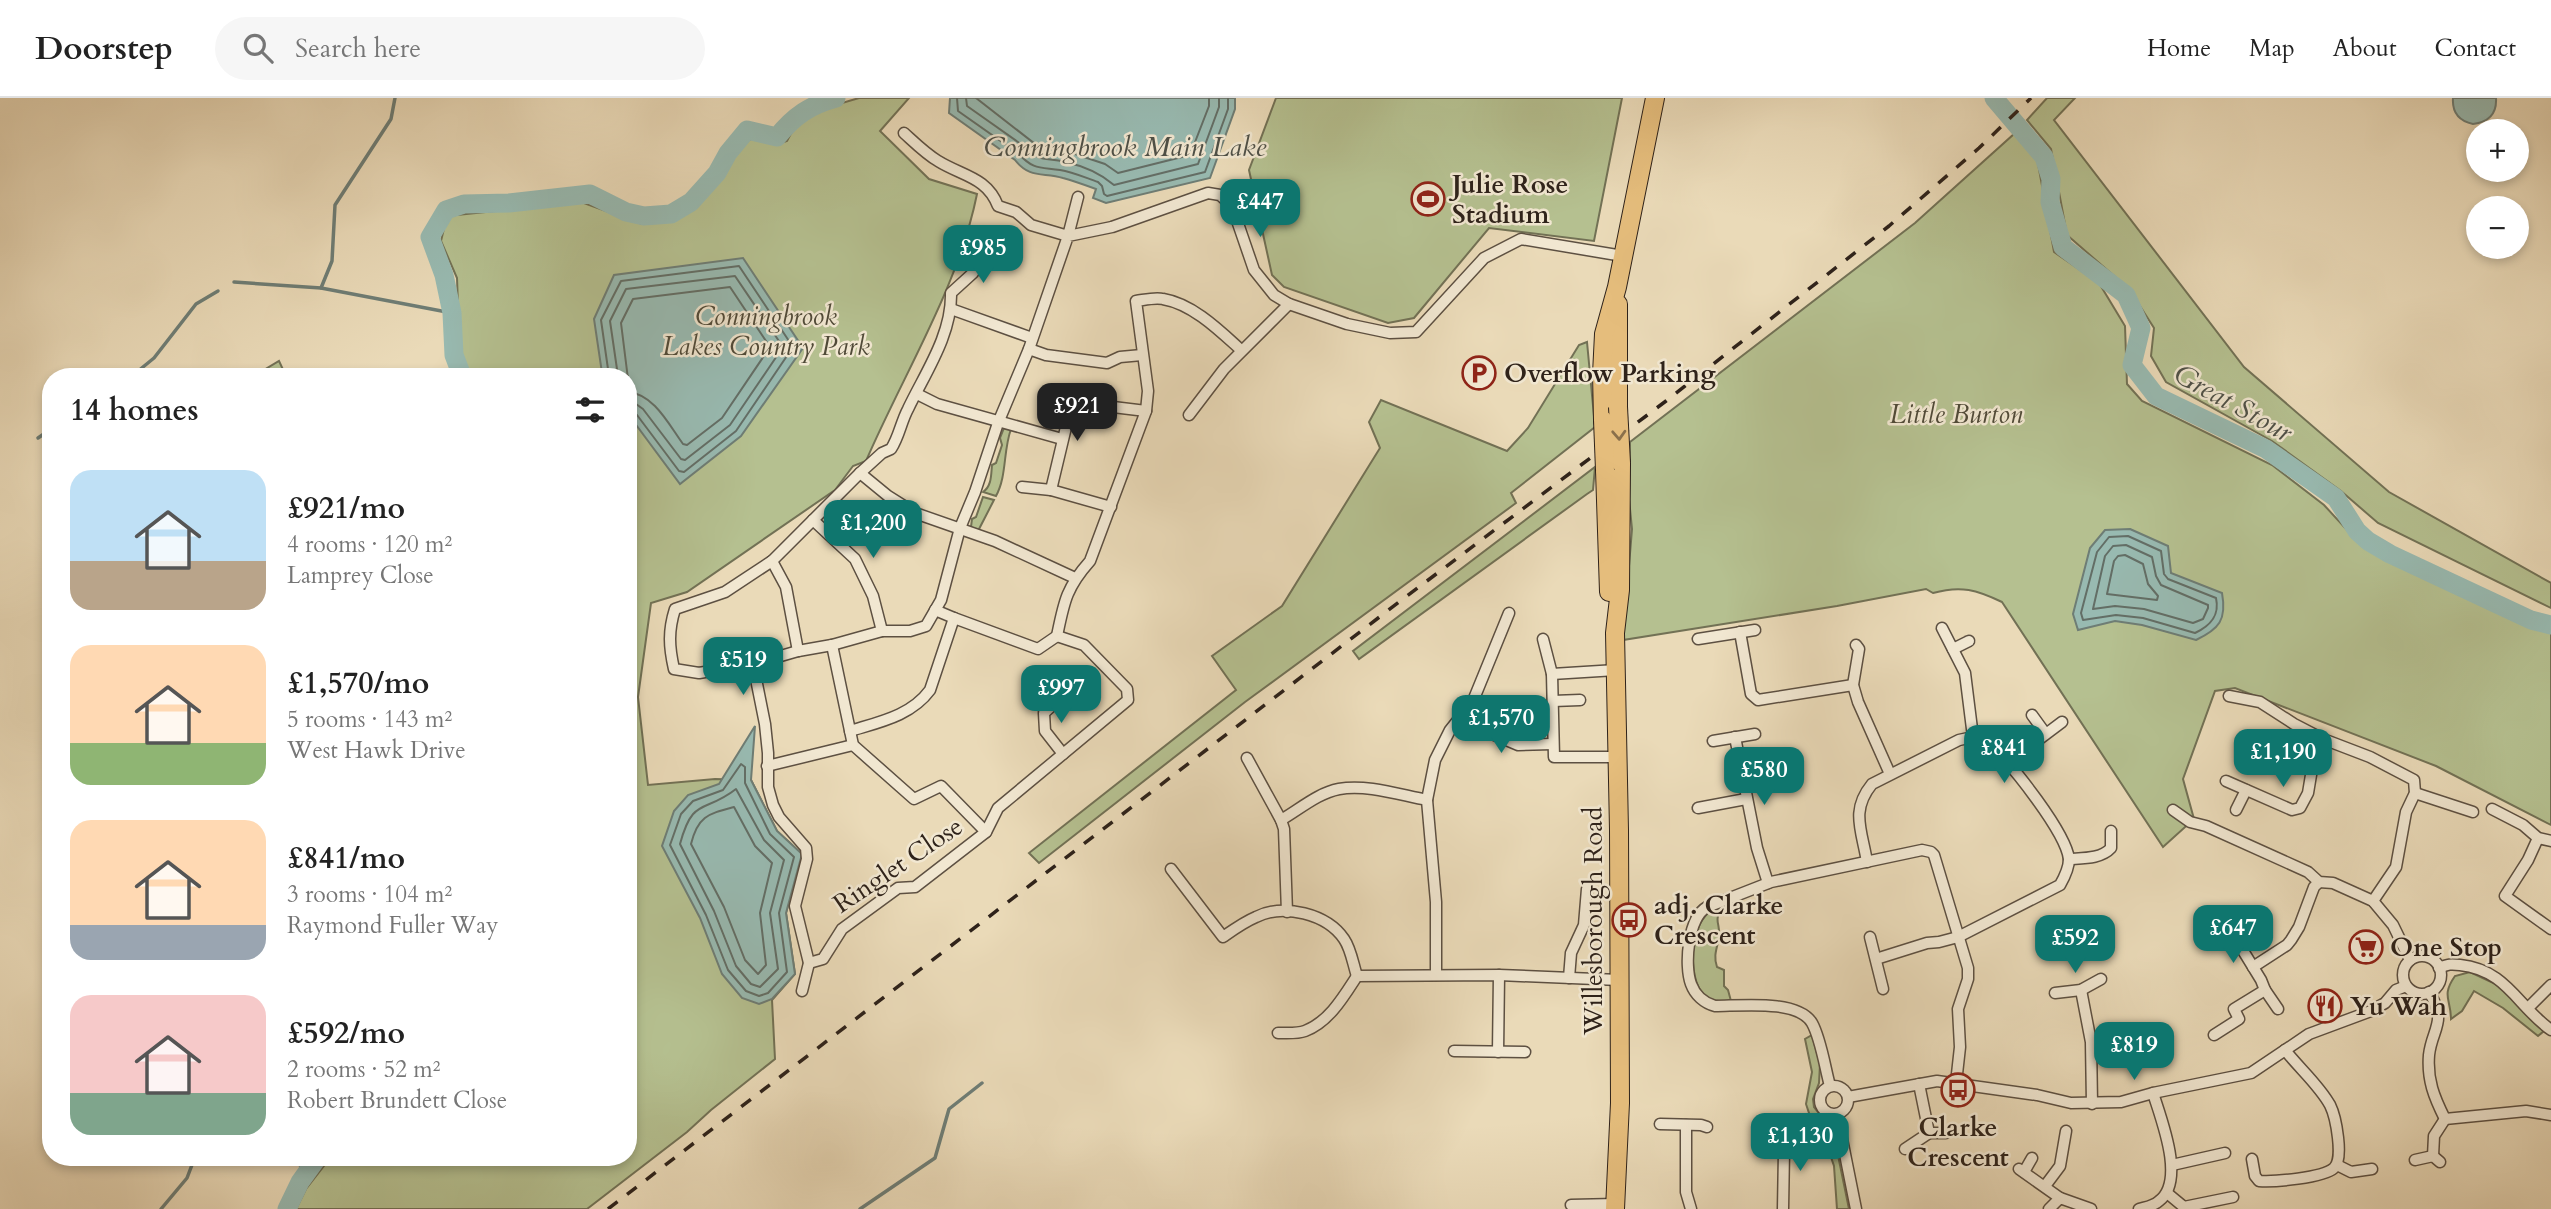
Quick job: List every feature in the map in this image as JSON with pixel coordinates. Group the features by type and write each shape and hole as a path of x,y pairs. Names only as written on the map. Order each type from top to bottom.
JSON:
{"main road":[{"name":"Willesborough Road","path":"1613,467 1603,420 1604,334 1617,287 1655,98"},
{"name":"Willesborough Road","path":"1615,1207 1620,1102 1619,757 1615,633 1620,590 1613,467 1618,407 1617,287"}],"street":[{"path":"904,133 938,161 993,192 998,206 1016,212 1031,225 1068,236 1112,227 1208,193 1220,195 1232,206 1254,270 1274,295 1289,304 1347,324 1390,333 1416,332 1484,258 1521,239 1623,256"},
{"path":"984,252 974,273 951,293 951,309 930,369 908,408 894,445 860,473 772,561 725,592 675,609 669,643 674,669 699,673 752,664 798,650 831,645 882,631 911,631 926,626 941,600 960,528 1064,253 1078,197"},
{"path":"935,610 1038,649 1057,636 1065,596 1075,578 1090,561 1146,411 1148,391 1136,301 1163,298 1198,315 1241,350"},
{"path":"1189,415 1241,350 1289,304"},
{"path":"951,309 1031,343 1046,355 1107,363 1120,357 1142,355"},
{"path":"917,394 937,404 998,423 1007,423 1062,439"},
{"path":"1051,489 1072,402 1146,411"},
{"path":"860,473 888,496 915,513 1021,552 1075,578"},
{"path":"1022,487 1051,489 1111,507"},
{"path":"813,520 855,559 873,596 882,631"},
{"path":"772,561 786,587 798,650"},
{"path":"1436,975 1437,914 1427,800 1440,745 1473,701 1509,613"},
{"path":"850,731 904,714 924,699 933,681 954,618"},
{"path":"1942,628 1965,673 1973,737"},
{"path":"1698,639 1755,630"},
{"path":"1740,632 1752,694 1758,701 1853,685"},
{"name":"Ringlet Close","path":"809,963 823,959 842,929 876,902 898,888 915,887 986,832 998,808 1128,701 1127,689 1084,645 1057,636"},
{"path":"1543,639 1552,674 1554,757 1619,757"},
{"path":"1954,649 1969,641"},
{"path":"767,766 801,752 853,745 831,645"},
{"path":"1856,645 1859,649 1853,685 1890,774"},
{"path":"752,664 765,724 768,787 773,806 806,849 807,859 795,906 809,963 802,991"},
{"path":"1552,674 1616,670"},
{"path":"1063,754 1045,731 1044,713 1064,695"},
{"path":"2229,696 2260,702 2323,739 2413,780 2415,793 2406,812 2396,867 2373,901"},
{"path":"1553,701 1580,700"},
{"path":"2032,715 2045,733"},
{"path":"1459,720 1518,745 1552,744"},
{"path":"2006,764 2062,722"},
{"path":"1713,741 1755,734"},
{"path":"1735,737 1757,848 1768,883"},
{"path":"1867,862 1858,812 1860,802 1872,784 1959,740 1973,737 1992,747 2048,816 2069,859 2060,885 1958,937 1927,943 1876,959"},
{"path":"2226,781 2292,810 2300,808 2308,793 2312,769 2323,739"},
{"name":"Ringlet Close","path":"853,745 915,799 941,786 986,832"},
{"path":"1247,758 1284,829 1287,912"},
{"path":"1281,820 1309,801 1339,789 1360,789 1427,800"},
{"path":"2236,810 2246,790"},
{"path":"2415,793 2473,812"},
{"path":"1698,808 1746,799"},
{"path":"2492,808 2523,825 2538,838 2551,841"},
{"path":"2173,810 2190,822 2206,826 2308,872 2319,882 2333,883 2373,901 2393,925 2410,960"},
{"path":"2069,859 2091,858 2107,853 2111,848 2111,831"},
{"path":"2538,838 2505,897 2551,929"},
{"path":"1830,1086 1813,1025 1803,1014 1787,1007 1715,1006 1705,1002 1691,986 1690,937 1700,910 1768,883 1922,850 1931,852 1935,859 1958,937 1968,961 1968,973 1957,1012 1960,1047 1956,1083"},
{"path":"1171,869 1223,937 1258,915 1287,912 1311,915 1335,928 1346,942 1357,976"},
{"path":"2253,967 2287,945 2299,927 2314,887 2319,882"},
{"path":"1569,978 1571,953 1584,925 1587,889"},
{"path":"2223,918 2278,1009"},
{"path":"1870,937 1883,989"},
{"path":"2427,957 2436,963 2440,979 2434,989 2416,993 2406,986 2403,975 2410,960 2427,957"},
{"path":"2439,968 2450,963 2486,971 2506,984 2551,1030"},
{"path":"1357,976 1499,975 1619,980"},
{"path":"1498,1052 1499,975"},
{"path":"1278,1033 1303,1032 1321,1023 1357,976"},
{"path":"2055,993 2081,990 2101,979"},
{"path":"2528,1008 2551,985"},
{"path":"1848,1097 1937,1081 2037,1095 2071,1103 2122,1102 2251,1073 2309,1034 2371,1011 2385,1003 2396,990 2406,986"},
{"path":"2081,990 2091,1042 2092,1104"},
{"path":"2214,1035 2239,1019 2234,1009 2265,990"},
{"path":"2429,992 2435,1002 2438,1021 2429,1056 2430,1087 2445,1119"},
{"path":"2286,1050 2331,1108 2339,1153 2337,1166"},
{"path":"1454,1051 1525,1052"},
{"path":"1919,1084 1929,1133"},
{"path":"1830,1086 1842,1088 1848,1097 1846,1108 1837,1114 1826,1112 1820,1102 1822,1092 1830,1086"},
{"path":"2139,1209 2161,1200 2172,1181 2172,1165 2153,1093"},
{"path":"2445,1119 2526,1111 2551,1115"},
{"path":"1837,1114 1856,1209"},
{"path":"2415,1160 2437,1159 2434,1136 2445,1119"},
{"path":"1779,1122 1790,1132 1805,1131"},
{"path":"1660,1124 1701,1125 1707,1128"},
{"path":"1686,1125 1686,1192 1691,1209"},
{"path":"2045,1186 2060,1166 2066,1131"},
{"path":"1783,1209 1784,1151 1790,1132"},
{"path":"1905,1149 1929,1133 1946,1133"},
{"path":"2172,1165 2225,1153"},
{"path":"2032,1158 2022,1171 2060,1198 2091,1209"},
{"path":"2252,1158 2255,1176 2259,1181 2271,1182 2327,1172 2337,1166"},
{"path":"2337,1166 2351,1172 2372,1170"},
{"path":"2167,1193 2184,1207 2232,1197"},
{"path":"2049,1209 2060,1198"},
{"path":"1571,1205 1615,1207"}],"green space":[{"name":"Conningbrook Lakes Country Park","path":"859,98 909,98 880,131 929,179 977,194 968,229 944,297 866,461 853,466 835,490 687,592 651,603 638,697 648,785 715,779 751,780 777,831 802,854 786,913 795,974 772,1000 775,1059 687,1132 587,1209 296,1209 306,1189 324,1166 637,1166 637,368 463,368 460,361 457,278 441,241 447,216 581,202 642,224 672,220 689,209 745,141 758,137 778,144 787,141 801,115"},
{"name":"Julie Rose Stadium","path":"1276,98 1622,98 1594,241 1489,228 1414,318 1388,323 1284,287 1272,275 1249,170"},
{"path":"2047,98 2075,98 2054,120 2244,367 2389,492 2551,583 2551,608 2378,523 2341,491 2272,441 2166,382 2151,356 2154,328 2129,289 2067,235 2051,149 2027,120"},
{"name":"Little Burton","path":"2014,134 2037,158 2054,252 2099,283 2125,326 2127,384 2142,401 2272,465 2324,505 2358,542 2535,628 2551,631 2551,825 2436,766 2235,688 2215,691 2183,779 2194,819 2163,847 2002,602 1969,590 1952,589 1933,593 1926,589 1623,640 1632,529 1629,499 1630,442 1915,223"},
{"path":"1587,342 1595,427 1511,493 1516,503 1245,702 1039,863 1029,853 1236,690 1212,656 1282,606 1380,448 1369,422 1381,400 1507,451 1528,428 1579,345"},
{"path":"279,361 282,368 267,368"},
{"path":"1004,428 1011,429 1002,480 996,496 983,492 990,483 992,465 996,463 1002,445 1000,438"},
{"path":"1595,467 1593,490 1359,659 1353,651"},
{"path":"983,497 994,500 978,531 971,527 972,519 976,517"},
{"path":"1720,908 1715,959 1717,967 1724,970 1724,986 1731,1001 1716,1001 1704,995 1698,987 1693,961 1697,932 1702,920 1710,912"},
{"path":"2470,972 2502,987 2544,1031 2538,1036 2503,1008 2474,991 2462,1011 2451,1019 2448,988 2455,976"},
{"path":"1812,1035 1820,1064 1814,1107 1833,1131 1849,1209 1837,1209 1834,1166 1822,1131 1810,1116 1806,1104 1812,1072 1805,1039"}],"water":[{"name":"Conningbrook Main Lake","path":"950,98 1235,98 1235,109 1210,178 1106,203 1093,198 1096,189 1026,170 949,113"},
{"path":"2453,98 2496,98 2495,109 2488,119 2466,119 2466,122 2457,115"},
{"path":"743,258 803,348 741,436 680,484 637,426 637,368 601,368 594,319 614,275"},
{"path":"2130,529 2168,546 2171,573 2222,593 2222,617 2210,632 2196,640 2142,625 2115,621 2078,630 2073,614 2090,548 2105,530"},
{"path":"755,726 751,780 777,831 802,854 786,913 795,974 772,999 759,1004 742,998 722,974 700,918 662,846 674,811 688,795 719,784"}],"waterway":[{"path":"395,98 391,119 335,205 332,261 321,288 452,313"},
{"name":"Great Stour","path":"459,368 454,355 452,313 444,275 430,237 446,210 464,204 509,203 590,194 626,212 644,216 671,214 691,202 717,173 728,153 747,130 777,137 803,112 836,98"},
{"name":"Great Stour","path":"1994,98 2044,157 2051,179 2050,202 2063,247 2126,295 2141,328 2132,365 2156,396 2266,449 2336,498 2357,531 2390,554 2531,620 2551,625"},
{"path":"234,282 321,288"},
{"path":"142,368 154,358 196,304 218,291"},
{"path":"38,438 42,435"},
{"path":"860,1209 935,1158 949,1109 982,1083"},
{"path":"161,1209 187,1178 192,1166"},
{"path":"301,1166 307,1170"},
{"name":"Great Stour","path":"287,1209 312,1166"}],"railway":[{"path":"608,1209 1399,602 1666,401 1889,226 1979,148 2031,98"}],"place":[{"name":"Julie Rose Stadium","path":"1428,199"},
{"name":"Overflow Parking","path":"1479,373"},
{"name":"adj. Clarke Crescent","path":"1629,920"},
{"name":"One Stop","path":"2366,947"},
{"name":"Yu Wah","path":"2325,1006"},
{"name":"Clarke Crescent","path":"1958,1090"}]}
